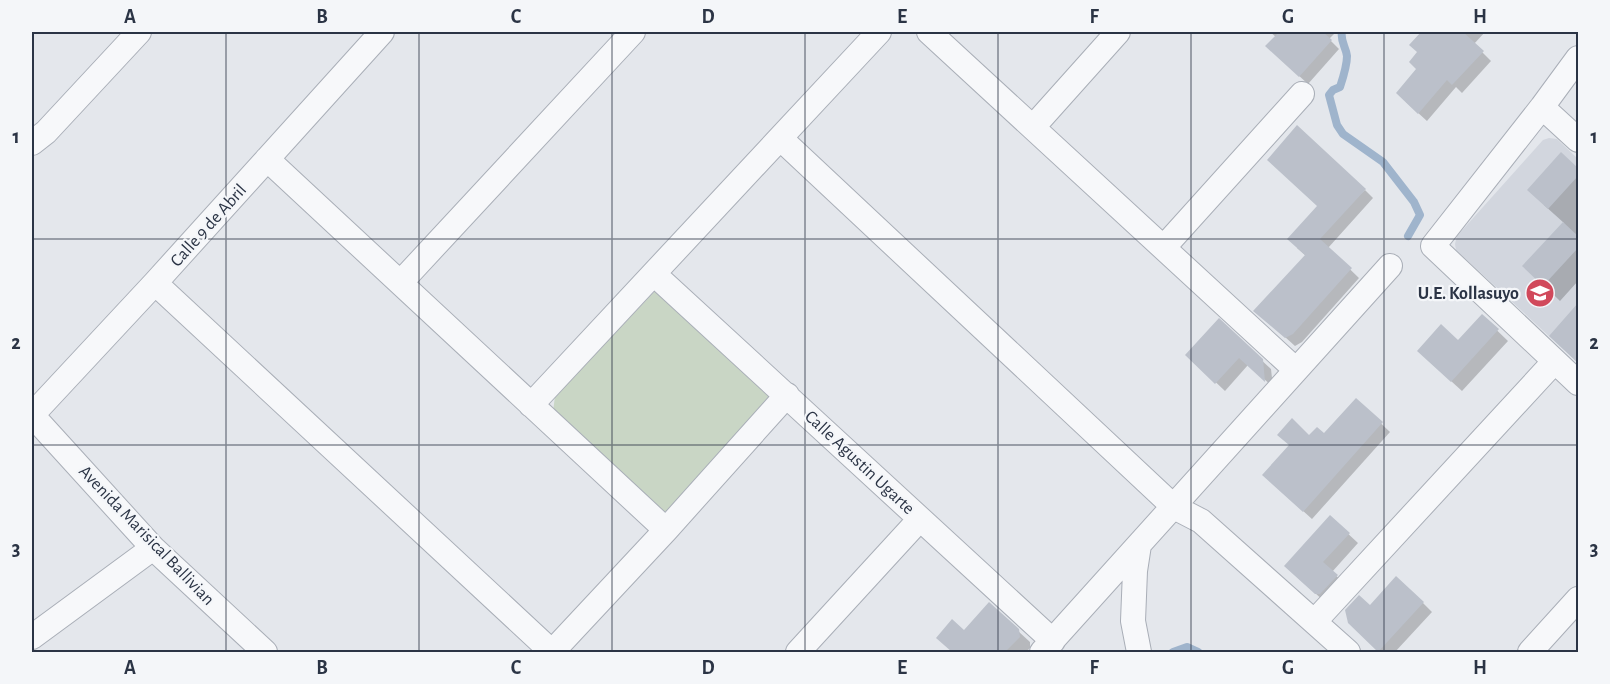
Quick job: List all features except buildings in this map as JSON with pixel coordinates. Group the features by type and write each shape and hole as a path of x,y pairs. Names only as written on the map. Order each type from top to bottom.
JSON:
{"street":[{"path":"32,143 46,132 139,32"},
{"name":"Calle 9 de Abril","path":"32,415 155,284 382,32"},
{"path":"401,282 633,32"},
{"path":"531,405 879,32"},
{"path":"929,32 1296,370"},
{"path":"1033,127 1118,32"},
{"path":"1578,58 1433,246 1578,383"},
{"path":"1164,247 1302,94"},
{"path":"1542,107 1578,140"},
{"path":"781,139 1174,507 1201,522 1348,652"},
{"path":"267,159 666,530"},
{"path":"1048,647 1390,266"},
{"name":"Calle Agustin Ugarte","path":"654,274 920,519 1048,647"},
{"path":"155,284 552,652 666,530 787,395"},
{"path":"1315,621 1554,362"},
{"name":"Avenida Marisical Ballivian","path":"32,415 153,548 265,652"},
{"path":"798,652 920,519"},
{"path":"1139,545 1135,571 1133,621 1139,652"},
{"path":"32,638 153,548"},
{"path":"1530,652 1574,613"}],"shaded area":[{"name":"U.E. Kollasuyo","path":"1557,139 1578,159 1578,363 1456,250 1455,244 1457,236 1543,140"}],"green space":[{"path":"656,290 767,389 769,401 671,511 660,511 553,412 555,396"}],"waterway":[{"path":"1342,32 1347,56 1346,68 1340,87 1329,95 1337,125 1343,134 1383,162 1414,202 1420,215 1408,236"},
{"path":"1173,652 1187,647 1198,652"}],"place":[{"name":"U.E. Kollasuyo","path":"1540,293"}]}
